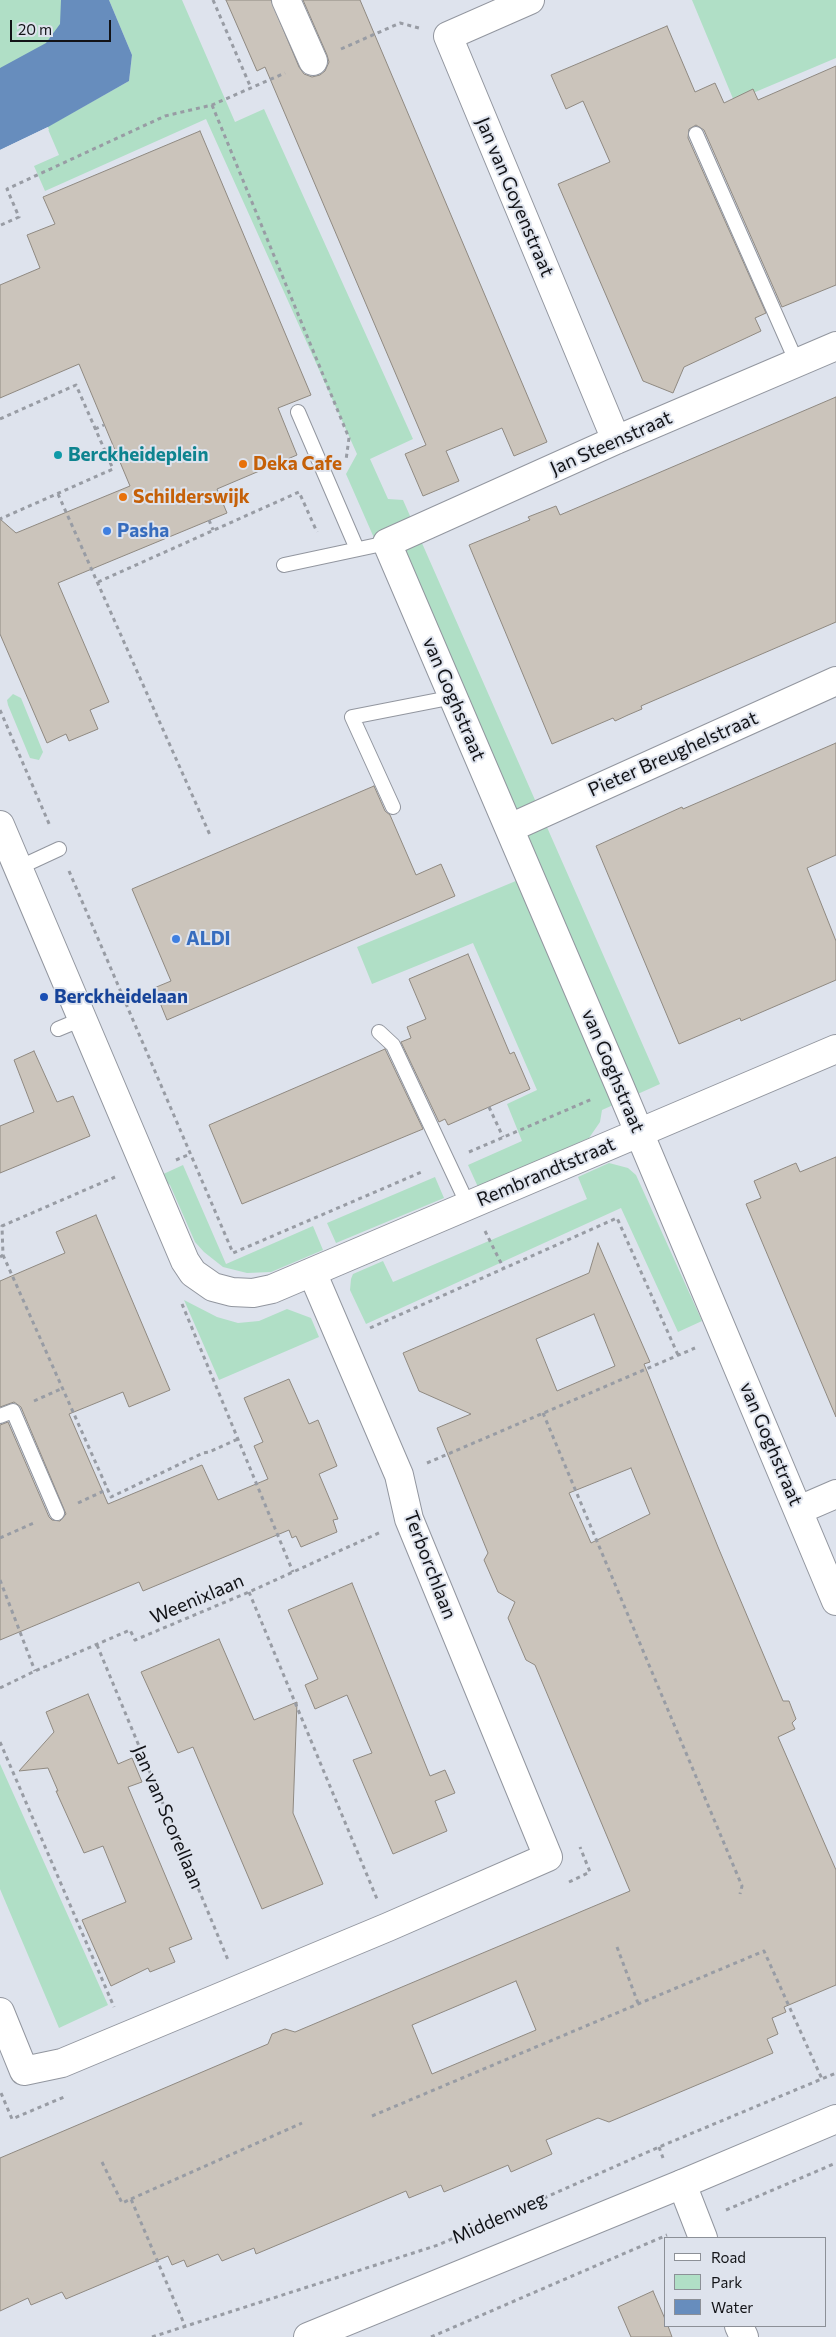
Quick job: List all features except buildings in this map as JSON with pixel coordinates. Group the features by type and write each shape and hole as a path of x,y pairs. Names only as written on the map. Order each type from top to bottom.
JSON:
{"street":[{"path":"286,0 313,61"},
{"path":"448,36 530,0"},
{"name":"Jan van Goyenstraat","path":"448,36 616,440"},
{"name":"Jan Steenstraat","path":"387,543 616,440 836,346"},
{"name":"van Goghstraat","path":"387,543 620,1087 836,1601"},
{"name":"Pieter Breughelstraat","path":"510,828 836,681"},
{"path":"0,825 18,868 70,1024 185,1262 193,1273 213,1287 232,1292 253,1293 272,1289 312,1272"},
{"name":"Rembrandtstraat","path":"312,1272 836,1050"},
{"name":"Terborchlaan","path":"312,1272 399,1475 409,1519 548,1857 388,1927"},
{"path":"799,1510 836,1494"},
{"path":"0,2012 24,2071 62,2062 388,1927"},
{"name":"Middenweg","path":"308,2337 836,2119"},
{"path":"682,2184 702,2237"}],"lane":[{"path":"696,134 797,363"},
{"path":"298,412 356,549"},
{"path":"284,565 387,543"},
{"path":"393,807 352,717 454,697"},
{"path":"18,868 59,849"},
{"path":"380,1032 393,1045 468,1205"},
{"path":"6,1414 58,1512"}],"path":[{"path":"214,0 251,88"},
{"path":"1,225 19,217 7,188 166,116 212,106 400,23 448,36"},
{"path":"212,106 349,438 346,468"},
{"path":"0,419 76,385 113,470 0,519"},
{"path":"95,429 104,425"},
{"path":"98,582 299,492 328,556"},
{"path":"58,494 210,834"},
{"path":"209,520 213,530"},
{"path":"0,710 232,1253 620,1087"},
{"path":"489,1107 503,1137"},
{"path":"117,1176 2,1226 2,1256 111,1497 203,1453 238,1439"},
{"path":"468,1205 476,1213 504,1269"},
{"path":"339,1338 347,1339 617,1218 678,1355"},
{"path":"179,1297 293,1572"},
{"path":"399,1475 725,1336"},
{"path":"6,1414 63,1388"},
{"path":"543,1413 742,1886 740,1894"},
{"name":"Weenixlaan","path":"0,1688 130,1630 135,1640 249,1592 409,1519"},
{"path":"0,1580 35,1671"},
{"path":"249,1592 388,1927"},
{"name":"Jan van Scorellaan","path":"97,1645 240,1988"},
{"path":"0,1742 126,2035"},
{"path":"617,1947 638,2003"},
{"path":"372,2116 638,2003 764,1952 822,2079"},
{"name":"Middenweg","path":"152,2337 438,2245 659,2147 836,2073"},
{"path":"0,2090 12,2119"},
{"path":"102,2162 122,2203 302,2123"},
{"path":"720,2212 836,2163"},
{"path":"132,2199 185,2326"},
{"path":"431,2337 671,2234"}],"green space":[{"path":"0,0 80,0 89,23 0,92"},
{"path":"109,0 182,0 235,122 264,109 413,439 370,459 388,499 403,500 660,1084 602,1110 600,1122 589,1138 478,1187 468,1165 522,1141 507,1104 537,1090 473,943 372,984 357,947 523,878 346,474 357,454 206,119 45,191 34,166 59,155 47,127 129,81 132,55"},
{"path":"692,0 836,0 836,58 734,101"},
{"path":"13,694 21,698 43,752 39,760 30,758 8,705 7,700"},
{"path":"609,1163 628,1168 636,1175 702,1321 678,1332 621,1208 366,1324 350,1290 353,1274 383,1261 393,1282 587,1199 578,1177"},
{"path":"183,1165 226,1264 313,1226 323,1250 271,1272 247,1273 223,1267 195,1242 170,1185 159,1176"},
{"path":"435,1177 444,1198 336,1243 327,1223"},
{"path":"184,1300 217,1317 238,1323 259,1321 287,1309 311,1318 319,1337 219,1380"},
{"path":"0,1764 108,2005 59,2028 0,1889"}],"water":[{"path":"61,0 109,0 132,55 129,81 48,127 0,150 0,68 46,43 60,24"}],"pier":[{"path":"48,127 49,130 0,152 0,150"}],"place":[{"name":"Berckheideplein","path":"58,455"},
{"name":"Deka Cafe","path":"243,464"},
{"name":"Schilderswijk","path":"123,497"},
{"name":"Pasha","path":"107,531"},
{"name":"ALDI","path":"176,939"},
{"name":"Berckheidelaan","path":"44,997"}]}
